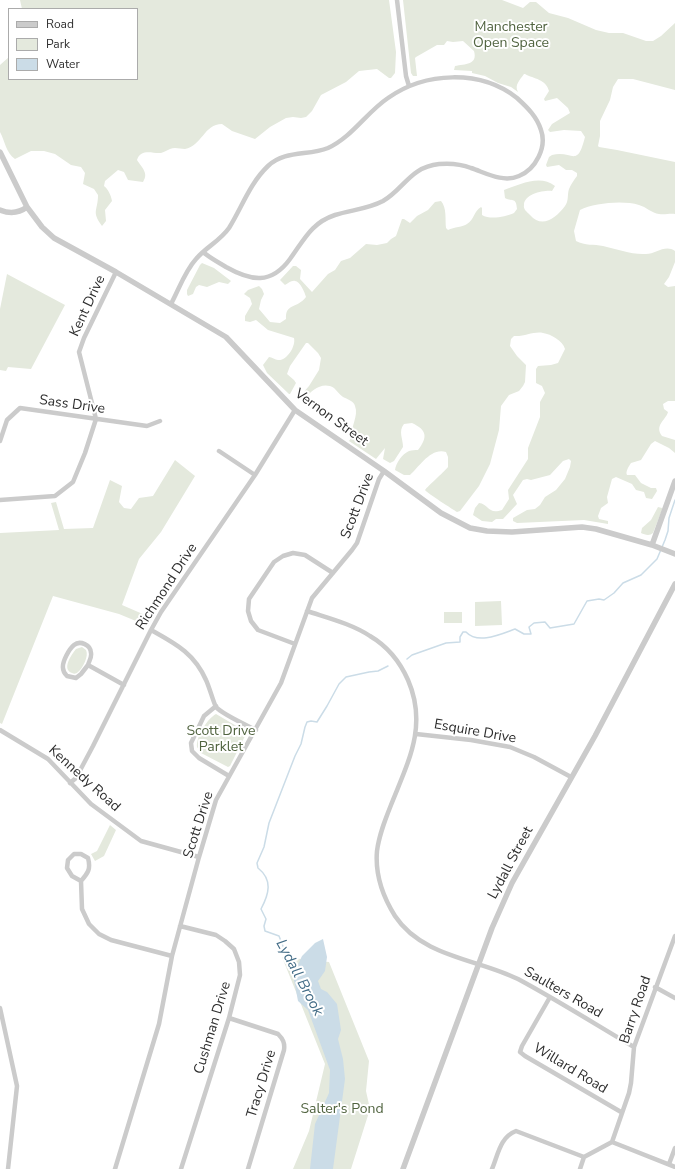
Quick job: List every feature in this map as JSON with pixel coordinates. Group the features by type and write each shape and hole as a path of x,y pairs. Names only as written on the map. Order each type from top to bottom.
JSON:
{"street":[{"path":"397,0 406,76 409,86"},
{"path":"171,304 194,260 203,252 217,242 228,229 257,178 270,164 283,157 328,148 341,140 387,98 409,86 426,80 440,78 461,77 482,80 499,86 513,95 526,106 538,120 543,135 540,154 531,168 519,176 502,179 469,167 453,164 438,164 424,168 409,178 385,200 373,206 333,216 321,222 310,231 300,243 290,260 280,271 266,278 253,279 241,276 211,259 203,252"},
{"name":"Vernon Street","path":"0,152 27,207 42,227 54,238 226,336 295,410 384,471 441,513 470,528 499,532 582,527 596,529 652,545 675,554"},
{"path":"0,210 21,212 27,207"},
{"name":"Kent Drive","path":"96,419 79,352 84,338 116,272"},
{"name":"Sass Drive","path":"0,441 7,420 20,408 147,426 160,421"},
{"name":"Richmond Drive","path":"70,783 76,778 151,630 178,587 255,475 295,410"},
{"path":"0,500 55,496 73,482 85,453 96,419"},
{"path":"219,451 255,475"},
{"name":"Scott Drive","path":"115,1169 159,1024 172,956 216,800 281,683 312,598 357,543 379,479 384,471"},
{"path":"652,545 675,481"},
{"path":"295,644 258,630 251,621 248,611 249,599 274,562 283,556 293,553 305,556 333,573"},
{"name":"Lydall Street","path":"403,1169 478,964 496,918 512,883 675,584"},
{"name":"Saulters Road","path":"307,611 352,627 369,635 394,656 404,672 411,688 416,710 416,734 411,754 379,839 377,864 380,882 387,902 395,916 411,933 424,942 437,949 516,979 634,1046"},
{"path":"151,630 177,644 193,658 201,668 216,706 256,730"},
{"path":"78,643 86,644 91,650 92,654 88,665 76,678 67,676 63,670 68,653 74,645 78,643"},
{"path":"88,665 124,685"},
{"path":"216,706 204,716 191,743 192,752 198,758 229,776"},
{"name":"Kennedy Road","path":"0,730 48,759 91,804 142,841 199,857"},
{"name":"Esquire Drive","path":"416,734 471,740 510,747 534,757 571,777"},
{"path":"81,881 72,876 67,868 68,860 74,854 81,854 88,858 90,865 88,873 81,881 82,909 89,924 99,934 112,940 172,956"},
{"name":"Cushman Drive","path":"180,926 216,936 225,941 234,949 239,962 240,975 229,1018 181,1169"},
{"name":"Barry Road","path":"612,1142 621,1112 629,1093 634,1046 655,986 675,936"},
{"path":"655,986 675,998"},
{"name":"Willard Road","path":"550,997 520,1052 621,1112"},
{"path":"0,1008 17,1086 8,1169"},
{"name":"Tracy Drive","path":"229,1018 278,1034 283,1039 285,1044 248,1169"},
{"path":"492,1169 504,1139 509,1134 516,1131 584,1157"},
{"path":"580,1169 584,1157 612,1142 675,1167"},
{"path":"669,1164 675,1148"}],"green space":[{"path":"20,0 389,0 396,52 395,73 391,78 389,78 377,69 359,71 346,82 321,95 312,111 306,117 286,118 270,127 255,139 232,131 222,124 211,127 191,147 185,149 172,148 161,153 148,152 141,154 137,160 145,173 145,179 143,182 128,180 124,172 118,170 105,181 104,186 109,192 112,201 105,210 106,221 102,226 96,214 98,195 94,189 83,184 85,173 81,167 71,165 55,154 44,151 31,151 15,159 10,154 0,132 0,65 8,58 8,80 138,80 138,8 22,8"},
{"name":"Manchester Open Space","path":"403,0 502,0 523,8 530,2 536,2 549,13 568,18 596,30 609,33 623,33 646,41 653,41 675,23 675,90 633,79 618,79 613,87 610,100 600,121 598,146 675,162 675,214 656,213 632,203 601,204 580,210 574,231 576,241 583,244 603,246 630,253 641,254 650,254 664,249 671,249 675,251 675,262 669,277 664,284 668,287 675,286 675,401 668,401 663,404 664,409 668,412 659,429 662,436 675,440 675,453 669,448 655,441 651,444 641,460 631,463 628,467 626,472 627,475 635,475 641,483 651,488 656,488 657,491 652,499 646,498 644,492 636,490 632,484 616,477 612,479 607,497 608,503 601,508 598,516 599,519 608,521 608,524 584,520 517,523 513,521 513,518 527,510 535,509 540,505 545,497 556,490 565,479 570,467 571,461 569,459 563,461 550,475 531,480 523,480 513,495 517,504 503,519 496,519 492,522 482,521 473,515 475,508 479,503 494,511 502,510 509,499 508,490 528,459 528,448 540,417 540,402 545,393 542,386 536,383 536,369 538,366 558,363 565,349 562,343 553,336 536,333 514,336 511,339 510,346 526,365 525,382 519,391 509,395 501,406 499,430 490,464 479,486 460,511 457,512 425,490 448,467 448,457 446,452 435,452 430,455 410,475 404,475 395,470 398,462 404,454 412,450 418,450 424,438 421,428 412,423 404,424 401,429 403,447 394,461 390,463 383,459 385,448 376,459 349,441 352,437 352,429 356,414 355,406 352,401 343,397 330,386 322,386 311,392 305,399 302,399 302,394 319,370 321,358 318,353 308,343 306,343 290,366 287,374 296,383 289,394 267,373 263,365 269,357 281,360 288,356 294,345 294,338 268,330 256,320 250,322 245,321 245,316 252,304 250,298 244,294 248,290 259,286 262,289 264,294 259,309 270,322 280,323 286,319 287,310 303,301 306,297 299,283 292,281 285,285 280,280 293,266 296,266 301,270 300,279 312,292 328,274 335,270 341,261 350,258 366,244 377,245 387,243 396,236 402,219 410,223 417,216 428,210 435,202 441,201 443,204 445,210 446,228 448,230 467,224 481,207 482,215 485,217 502,217 514,213 517,209 516,203 514,200 505,198 504,190 523,183 543,181 555,186 552,191 544,191 531,195 525,201 525,209 539,221 553,218 566,204 569,189 577,176 577,173 572,170 566,170 559,165 547,167 546,165 549,157 552,155 577,155 582,147 585,137 581,131 564,130 550,132 548,130 552,124 570,113 568,108 557,98 545,101 544,99 549,91 545,84 525,74 519,80 517,85 518,92 511,87 498,83 485,76 472,73 472,71 454,70 455,66 470,63 475,56 474,51 463,41 447,41 444,45 437,45 416,57 417,76 413,76 411,73"},
{"path":"202,263 214,268 231,281 228,284 219,282 207,287 199,285 196,287 193,294 188,296 187,290"},
{"path":"7,274 65,305 31,369 8,367 6,371 0,370 0,309"},
{"path":"175,460 195,476 161,532 139,559 122,605 152,618 148,626 119,614 53,596 2,724 0,723 0,533 59,530 51,503 56,502 64,529 93,528 110,480 122,486 119,502 124,508 131,509 139,498 153,496"},
{"path":"658,507 662,508 662,510 653,533 647,535 641,533 642,528 651,520"},
{"path":"501,601 502,625 475,626 475,602"},
{"path":"444,612 462,612 462,623 444,623"},
{"path":"82,647 87,653 85,662 78,672 73,673 67,668 68,661 76,649"},
{"name":"Scott Drive Parklet","path":"216,714 245,731 246,734 230,766 228,767 201,753 197,747 198,738 203,729 209,720"},
{"path":"110,825 116,830 104,856 95,861 91,854 97,851"},
{"name":"Salter's Pond","path":"282,957 329,962 369,1061 366,1091 370,1109 351,1169 293,1169 309,1131 325,1064"}],"water":[{"name":"Salter's Pond","path":"323,939 327,957 325,971 318,981 321,989 327,992 337,1004 341,1030 338,1039 343,1059 345,1079 333,1169 310,1169 315,1124 329,1093 330,1070 308,1010 298,1001 293,975 302,956 315,943"}],"waterway":[{"name":"Lydall Brook","path":"407,659 412,655 446,643 460,642 460,637 463,632 477,638 483,638 497,636 515,629 524,634 531,634 529,627 534,623 545,622 550,628 574,624 587,601 599,599 604,600 614,593 623,583 641,575 657,559 668,531 669,518 675,500"},
{"name":"Lydall Brook","path":"296,969 290,964 279,936 265,931 264,926 266,919 261,909 268,893 268,882 266,877 258,868 257,863 264,847 269,823 301,744 307,722 317,722 339,684 346,677 378,671 388,666"}]}
